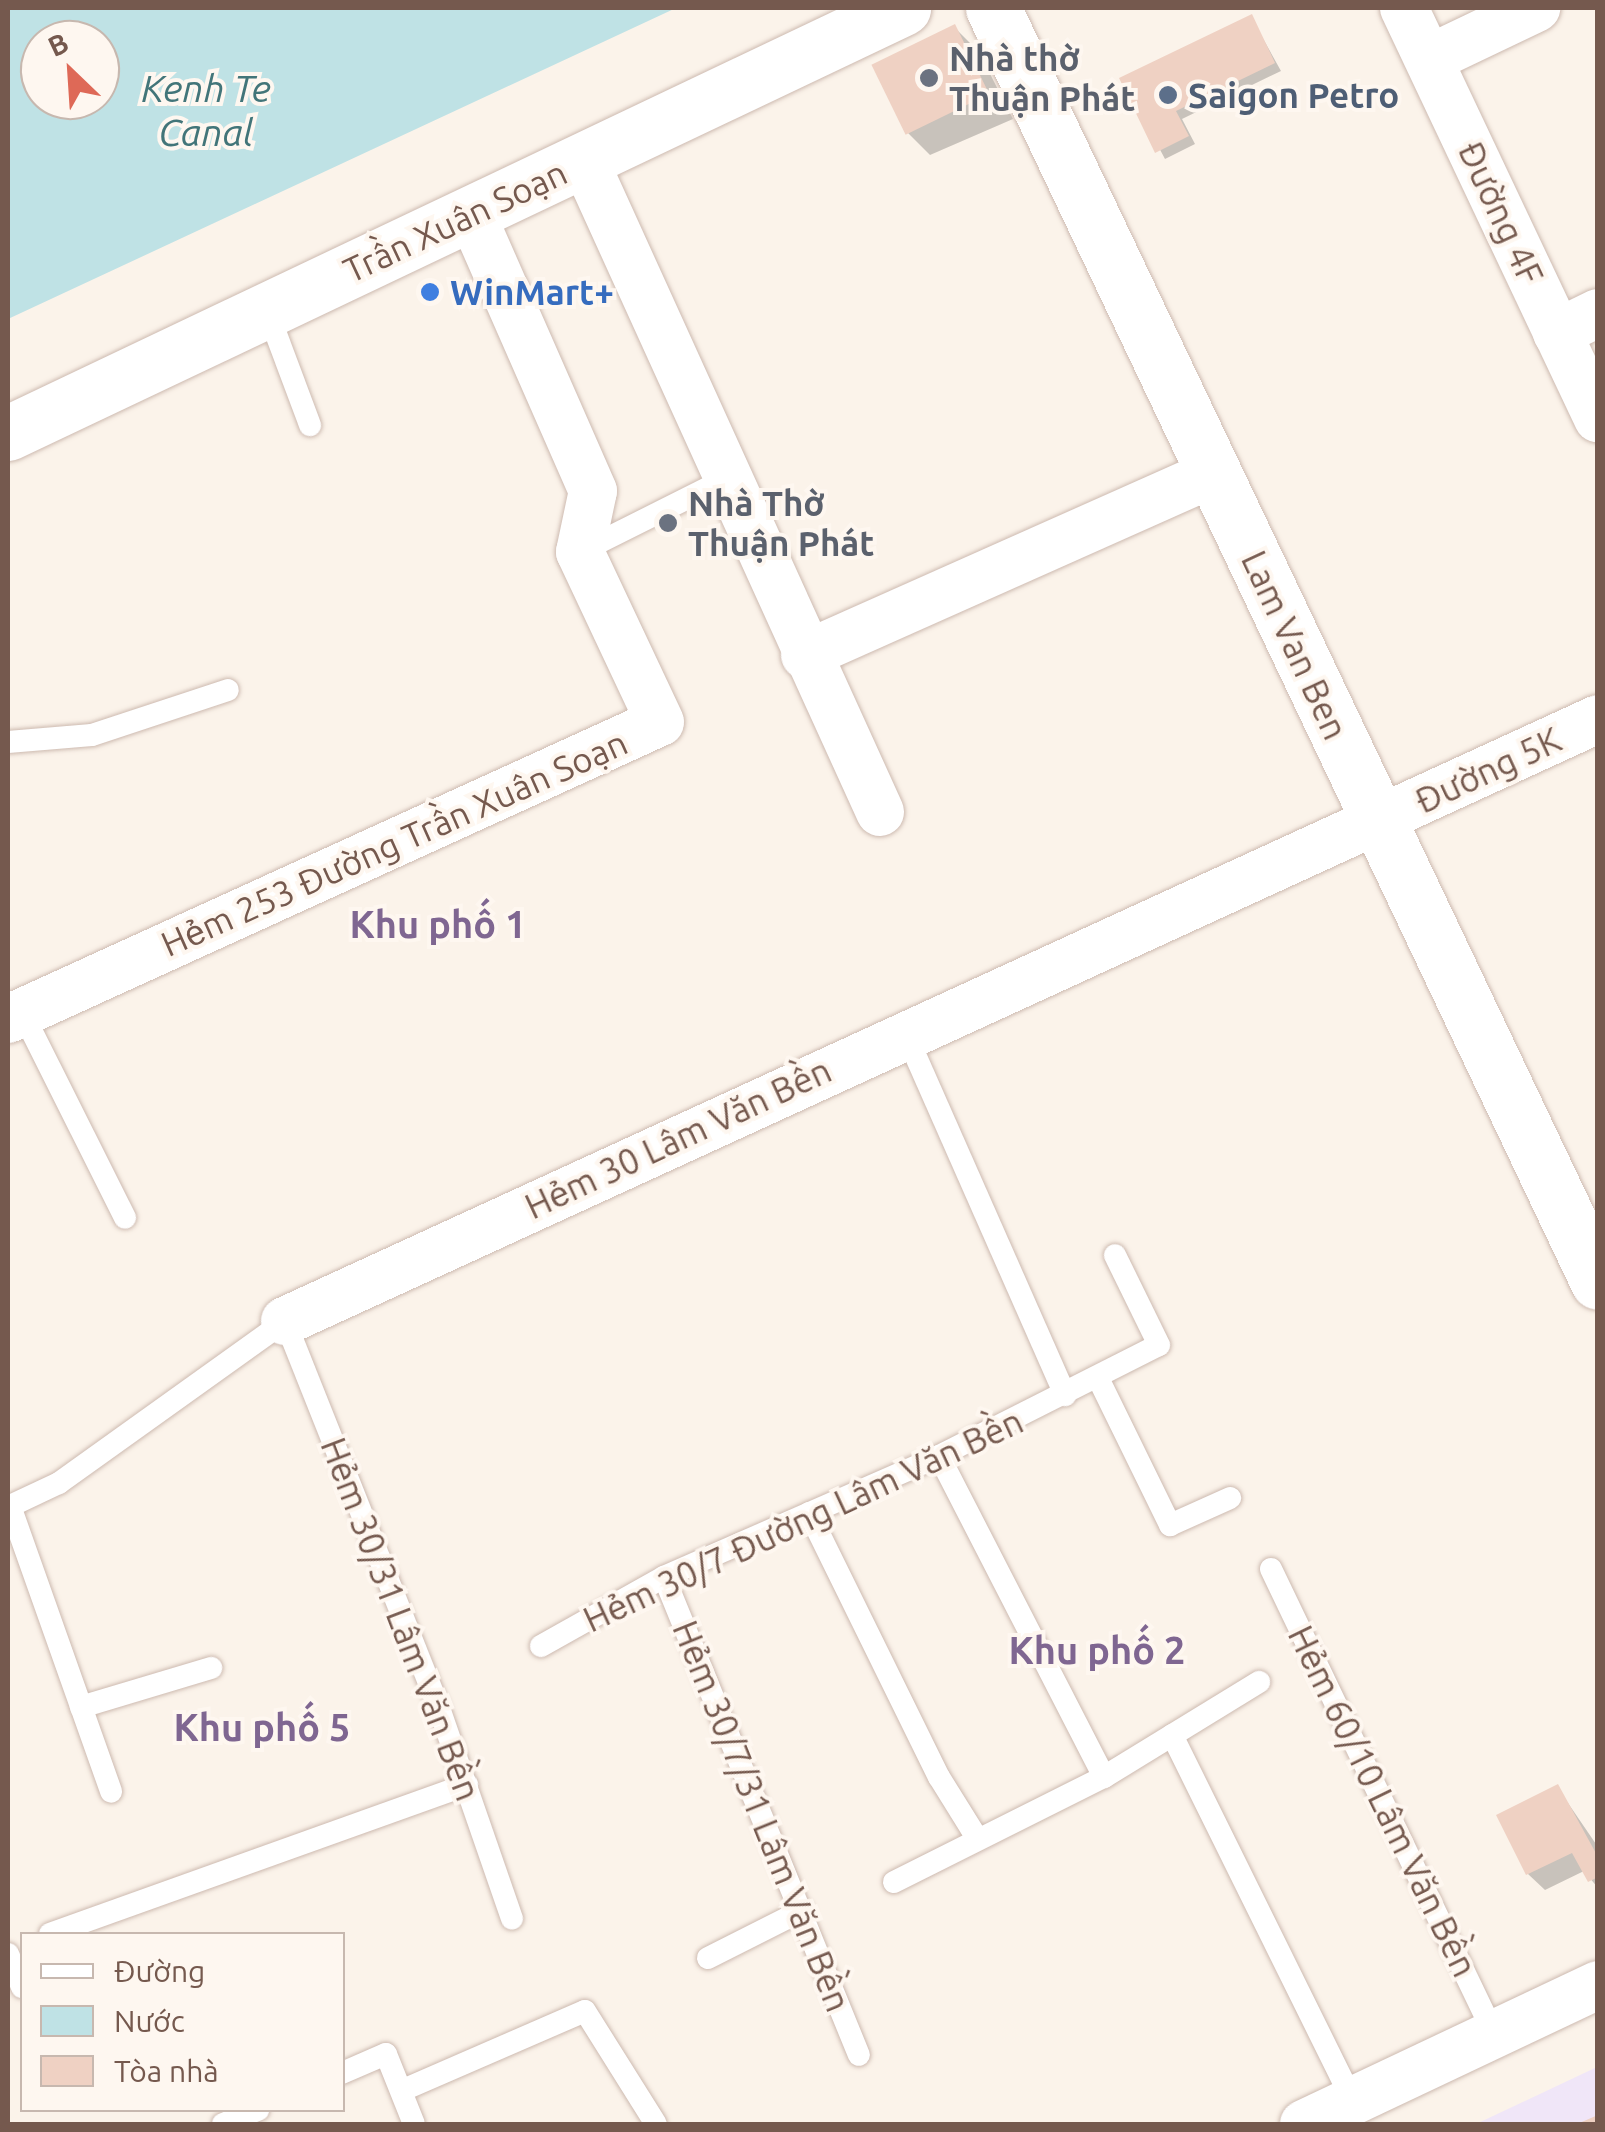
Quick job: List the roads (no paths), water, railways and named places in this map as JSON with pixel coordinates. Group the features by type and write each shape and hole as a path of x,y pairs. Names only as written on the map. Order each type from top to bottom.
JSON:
{"street":[{"name":"Trần Xuân Soạn","path":"8,434 903,8"},
{"name":"Lam Van Ben","path":"992,8 1598,1282"},
{"name":"Đường 4F","path":"1404,8 1577,323 1598,419"},
{"path":"1429,59 1536,8"},
{"path":"584,160 805,655 880,812"},
{"path":"471,213 593,491 580,552"},
{"path":"805,655 1213,473"},
{"name":"Hẻm 253 Đường Trần Xuân Soạn","path":"15,1015 660,722 580,552"},
{"name":"Đường 5K","path":"1379,822 1598,718"},
{"name":"Hẻm 30 Lâm Văn Bền","path":"285,1321 905,1032 1379,822"},
{"path":"1304,2124 1598,1985"}],"lane":[{"path":"267,310 310,425"},
{"path":"580,552 726,479"},
{"path":"8,742 92,734 228,690"},
{"path":"15,1015 125,1218"},
{"name":"Hẻm 30/7 Đường Lâm Văn Bền","path":"905,1032 1064,1395"},
{"name":"Hẻm 30/7 Đường Lâm Văn Bền","path":"542,1646 664,1577 939,1456 1158,1345 1115,1255"},
{"name":"Hẻm 30 Lâm Văn Bền","path":"9,1506 59,1483 285,1321"},
{"name":"Hẻm 30/31 Lâm Văn Bền","path":"285,1321 467,1786 512,1919"},
{"path":"1098,1378 1170,1525 1230,1498"},
{"path":"939,1456 1104,1777"},
{"path":"9,1506 111,1792"},
{"path":"810,1513 939,1777 977,1838"},
{"name":"Hẻm 60/10 Lâm Văn Bền","path":"1272,1568 1494,2034"},
{"name":"Hẻm 30/7/31 Lâm Văn Bền","path":"664,1577 859,2055"},
{"path":"81,1707 212,1668"},
{"path":"894,1882 1104,1777 1259,1682"},
{"path":"1172,1735 1353,2102"},
{"path":"56,1932 467,1786"},
{"path":"708,1958 803,1910"},
{"path":"8,1952 20,1982"},
{"path":"403,2090 584,2010 656,2124"},
{"path":"345,2072 386,2054 414,2124"},
{"path":"223,2124 253,2112"}],"water":[{"name":"Kenh Te Canal","path":"8,8 676,8 8,319"}],"place":[{"name":"Nhà thờ Thuận Phát","path":"929,78"},
{"name":"Saigon Petro","path":"1168,95"},
{"name":"WinMart+","path":"430,292"},
{"name":"Nhà Thờ Thuận Phát","path":"668,523"}],"district":[{"name":"Khu phố 1","path":"438,925"},
{"name":"Khu phố 2","path":"1097,1651"},
{"name":"Khu phố 5","path":"262,1728"}]}
